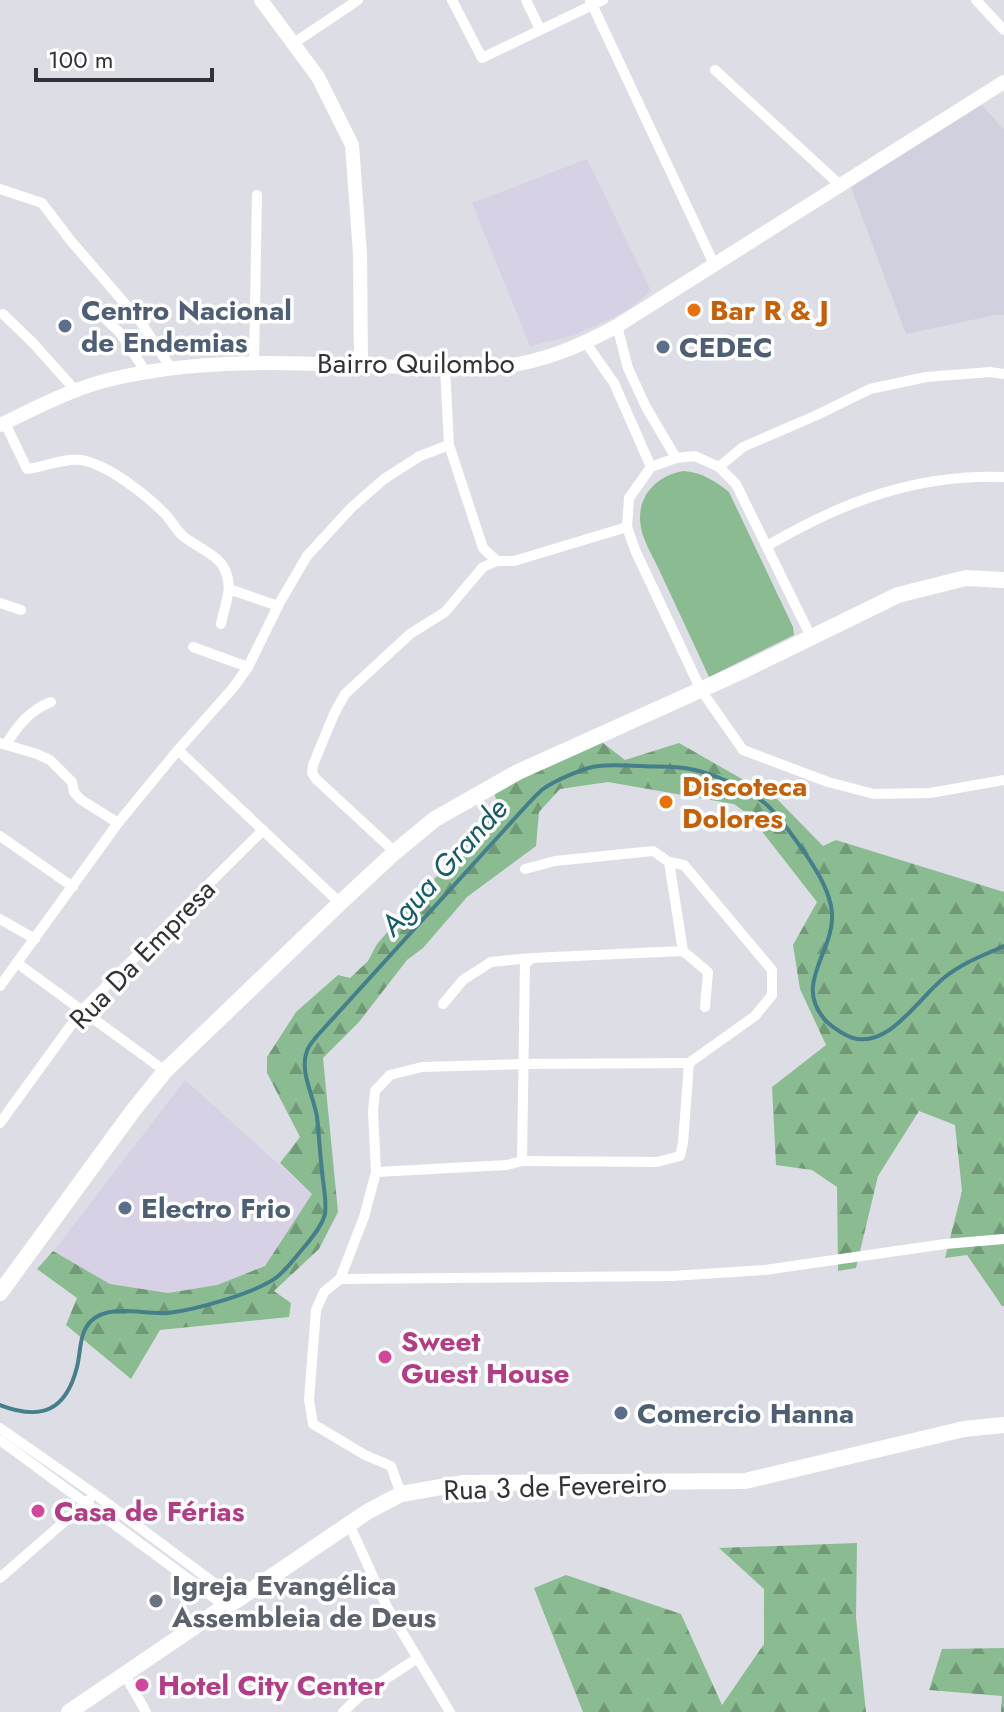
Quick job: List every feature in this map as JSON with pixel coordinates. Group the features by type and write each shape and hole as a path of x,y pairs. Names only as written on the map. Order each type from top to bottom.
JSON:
{"main road":[{"path":"0,1293 165,1071 340,903 435,819 518,772 701,690 898,595 966,578 1004,580"},
{"name":"Rua 3 de Fevereiro","path":"69,1712 367,1512 401,1494 464,1483 745,1481 964,1429 1004,1425"}],"street":[{"path":"261,0 318,77 352,145 360,254 361,365"},
{"path":"294,43 358,0"},
{"path":"452,0 482,58 595,2 714,264"},
{"path":"526,0 540,29"},
{"path":"976,0 1004,30"},
{"path":"715,70 840,185"},
{"name":"Bairro Quilombo","path":"2,424 110,379 171,368 234,363 494,368 544,359 586,343 617,326 1004,82"},
{"path":"0,189 42,203 140,321 171,368"},
{"path":"254,364 257,195"},
{"path":"87,301 120,333 146,372"},
{"path":"3,314 76,391"},
{"path":"617,326 628,368 676,458"},
{"path":"586,343 614,383 651,467"},
{"path":"445,368 449,445 483,548 497,561"},
{"path":"719,467 743,447 870,389 926,377 990,372 1004,374"},
{"path":"2,424 27,469 80,460 100,466 166,514 182,535 218,561 225,569 229,589 221,624"},
{"path":"0,986 118,823 248,667 307,556 351,508 384,479 420,456 449,445"},
{"path":"811,637 736,484 719,467 695,456 676,458 651,467 629,498 627,527 701,690 743,750 828,782 874,794 930,793 1004,780"},
{"path":"767,546 808,522 885,492 916,483 974,476 1004,477"},
{"path":"395,852 312,773 334,714 345,694 410,634 445,612 483,567 497,561 514,561 627,527"},
{"path":"229,589 278,606"},
{"path":"0,603 21,610"},
{"path":"193,647 248,667"},
{"path":"51,702 38,707 3,744 50,760 72,782 74,792 80,799 118,823"},
{"path":"178,750 340,903"},
{"name":"Rua Da Empresa","path":"0,1123 82,1010 263,830"},
{"path":"0,836 73,887"},
{"path":"401,1494 391,1466 365,1455 313,1424 309,1400 316,1310 324,1292 340,1279 364,1217 376,1172 375,1091 390,1075 422,1067 689,1063 755,1016 772,995 772,970 684,865 669,862 653,851 555,861 525,869"},
{"path":"669,862 683,951 708,972 705,1007"},
{"path":"0,919 35,939"},
{"path":"443,1004 463,980 491,962 683,951"},
{"path":"522,1161 525,964 532,958"},
{"path":"17,963 165,1071"},
{"path":"376,1172 507,1165 522,1161 657,1162 680,1156 689,1063"},
{"path":"340,1279 672,1276 765,1270 945,1244 1004,1239"},
{"path":"0,1428 96,1495 231,1603"},
{"path":"0,1440 85,1503 231,1603"},
{"path":"0,1578 96,1495"},
{"path":"349,1524 387,1607 450,1712"},
{"path":"343,1712 360,1696 416,1659"},
{"path":"125,1675 146,1712"}],"shaded area":[{"path":"982,105 1004,130 1004,315 906,334 851,187"},
{"path":"587,159 651,291 630,308 575,335 530,346 472,203"},
{"path":"185,1080 312,1194 265,1266 217,1285 168,1293 110,1284 53,1252"}],"green space":[{"path":"684,471 708,478 729,492 793,627 794,635 709,677 641,528 641,507 650,490 665,477"},
{"path":"589,732 625,760 679,743 777,799 823,846 836,840 1004,892 1004,1306 967,1255 945,1258 962,1191 955,1125 919,1111 878,1176 856,1268 838,1271 837,1187 812,1170 776,1165 772,1087 826,1045 800,989 793,945 817,902 750,816 734,804 608,782 560,789 539,812 536,846 467,897 423,948 407,960 359,1022 323,1058 338,1212 319,1249 274,1291 291,1303 289,1317 160,1330 131,1379 66,1325 77,1298 37,1269 53,1251 110,1284 168,1293 217,1285 265,1266 312,1194 280,1163 300,1137 267,1073 267,1057 296,1012 338,975 350,978 368,961 377,944 500,808 490,784"},
{"path":"857,1543 856,1617 866,1712 583,1712 534,1588 566,1575 681,1614 722,1705 764,1644 764,1589 719,1548"},
{"path":"1004,1648 1004,1712 1001,1712 1002,1696 929,1690 942,1649"}],"waterway":[{"name":"Agua Grande","path":"0,1405 39,1412 59,1403 72,1382 84,1331 99,1316 118,1311 168,1313 209,1305 267,1283 289,1266 317,1231 325,1209 317,1117 305,1067 309,1047 526,806 543,789 562,778 604,765 684,768 731,783 767,805 805,853 829,897 831,927 817,968 813,995 817,1008 827,1022 853,1038 879,1036 903,1019 952,972 1004,946"}],"place":[{"name":"Bar R & J","path":"694,310"},
{"name":"Centro Nacional de Endemias","path":"65,326"},
{"name":"CEDEC","path":"663,347"},
{"name":"Discoteca Dolores","path":"666,802"},
{"name":"Electro Frio","path":"125,1208"},
{"name":"Sweet Guest House","path":"385,1357"},
{"name":"Comercio Hanna","path":"621,1413"},
{"name":"Casa de Férias","path":"38,1511"},
{"name":"Igreja Evangélica Assembleia de Deus","path":"156,1601"},
{"name":"Hotel City Center","path":"142,1685"}]}
